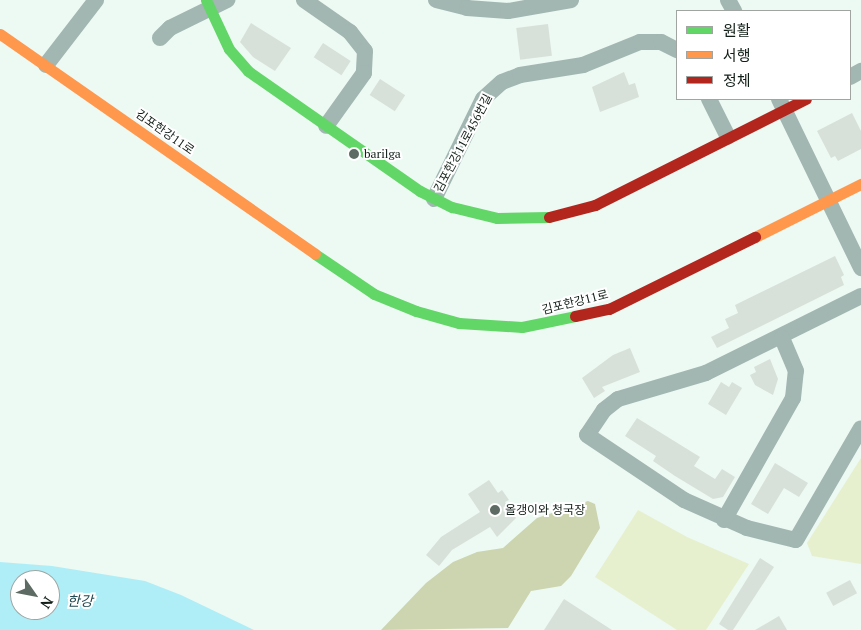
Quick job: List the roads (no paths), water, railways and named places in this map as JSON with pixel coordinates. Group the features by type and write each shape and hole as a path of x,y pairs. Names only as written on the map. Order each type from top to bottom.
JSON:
{"main road":[{"path":"208,4 229,49 240,64 396,176 434,198"},
{"name":"김포한강11로","path":"0,34 277,225 314,255"},
{"name":"김포한강11로","path":"0,46 273,231 374,294 416,311 460,323 522,327 609,309 861,184"},
{"name":"김포한강11로456번길","path":"434,198 466,212 497,218 535,219 567,214 595,205 728,137 782,104 801,100"}],"street":[{"path":"46,65 96,0"},
{"path":"160,38 170,28 208,4 227,0"},
{"path":"304,0 350,32 365,51 364,73 326,126"},
{"path":"436,0 466,8 508,11 571,0"},
{"name":"김포한강11로456번길","path":"434,198 483,99 502,82 520,76 583,65 640,42 661,42 676,50"},
{"path":"709,100 728,137"},
{"path":"782,104 861,268"},
{"path":"861,296 782,338 706,373 618,399 604,410 587,436 668,491 724,520 768,535 796,540 861,428"},
{"path":"724,520 793,398 796,371 782,338"}],"water":[{"name":"한강","path":"0,562 52,566 145,581 181,595 254,630 0,630"}],"place":[{"name":"barilga","path":"354,154"},
{"name":"올갱이와 청국장","path":"495,510"}]}
